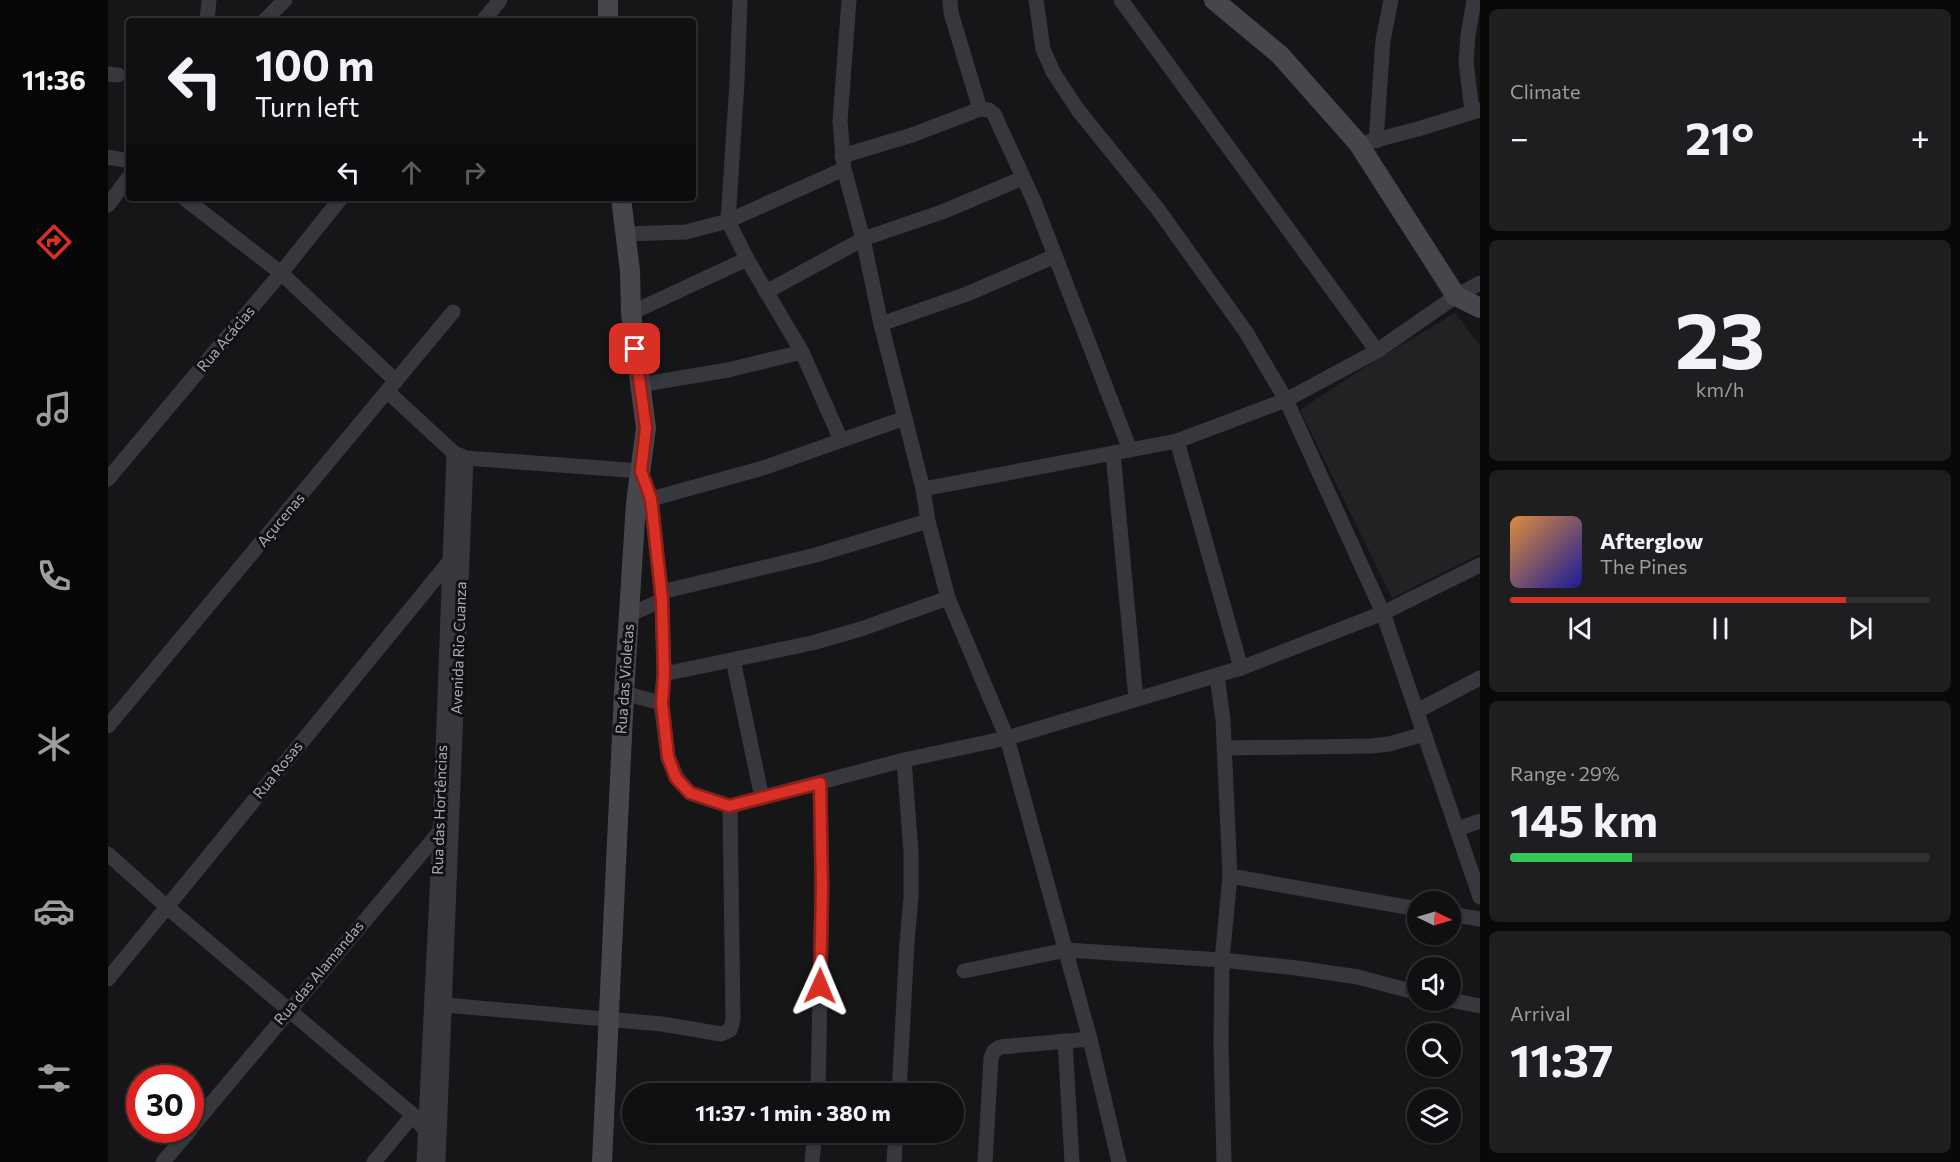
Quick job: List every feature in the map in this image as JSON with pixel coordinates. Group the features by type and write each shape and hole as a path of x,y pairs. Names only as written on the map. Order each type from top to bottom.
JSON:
{"street":[{"path":"207,18 209,0"},
{"path":"267,18 285,0"},
{"path":"485,18 500,0"},
{"path":"608,0 608,18"},
{"path":"740,0 728,221 747,259 802,352 841,440"},
{"path":"849,0 840,121 843,163 948,598 1007,738 1090,1039 1119,1162"},
{"path":"950,0 951,14 980,109"},
{"path":"1036,0 1043,49 1053,72 1078,110 1157,208 1239,323 1286,400 1383,613 1480,897"},
{"path":"1121,0 1377,351"},
{"path":"1214,0 1280,55 1367,142 1456,296 1480,308"},
{"path":"1367,142 1391,0"},
{"path":"1367,142 1418,129 1476,110 1466,62 1467,35 1474,0"},
{"path":"625,234 686,232 728,221 843,163 980,109 989,110 994,114 1023,178 1130,450"},
{"path":"108,157 126,160"},
{"path":"766,292 863,239 942,212 1023,178"},
{"path":"108,205 126,181"},
{"path":"188,201 281,273 458,456 641,471"},
{"name":"Rua Acácias","path":"108,480 339,201"},
{"name":"Rua das Violetas","path":"602,1162 624,693 643,501 641,471 646,428 631,313 630,271 621,201"},
{"path":"881,324 967,294 1055,256"},
{"path":"631,313 747,259"},
{"path":"923,489 1177,441 1286,400 1377,351 1456,296 1480,283"},
{"name":"Açucenas","path":"108,726 453,312"},
{"path":"639,385 728,370 802,352"},
{"path":"905,418 763,468 643,501 662,596 664,674 662,703 668,757 676,778 690,793 729,806 904,760 1007,738 1241,668 1383,613 1480,565"},
{"path":"1177,441 1241,668"},
{"path":"1113,453 1136,699"},
{"name":"Rua das Hortências","path":"424,1162 440,831 449,562 458,456"},
{"name":"Avenida Rio Cuanza","path":"438,1162 452,821 458,456"},
{"path":"630,615 662,596 816,555 928,521"},
{"name":"Rua Rosas","path":"108,979 449,562"},
{"path":"664,674 802,645 861,629 948,598"},
{"path":"733,660 762,798"},
{"path":"1217,676 1225,748 1230,876 1222,960 1221,1045 1224,1162"},
{"path":"1417,711 1480,678"},
{"path":"624,693 662,703"},
{"path":"1225,748 1371,746 1389,744 1424,734"},
{"path":"899,1083 911,897 911,852 904,760"},
{"path":"818,1083 822,888 820,783"},
{"path":"445,1005 662,1024 721,1034 730,1030 733,1020 729,806"},
{"name":"Rua das Alamandas","path":"204,1112 440,831 452,821"},
{"path":"1457,829 1480,821"},
{"path":"108,854 167,907 413,1115 439,1146"},
{"path":"1230,876 1407,907"},
{"path":"1461,916 1480,919"},
{"path":"964,971 1066,950 1222,960 1358,977 1407,990"},
{"path":"1461,1002 1480,1006"},
{"path":"986,1162 990,1058 994,1051 1000,1047 1090,1039"},
{"path":"1065,1041 1072,1162"},
{"path":"375,1162 413,1115"},
{"name":"Rua das Alamandas","path":"163,1162 179,1143"},
{"path":"812,1162 814,1143"},
{"path":"894,1162 895,1143"}],"shaded area":[{"path":"1455,313 1480,346 1480,554 1392,598 1300,410 1371,363"}],"route":[{"path":"635,349 646,428 641,471 651,499 662,600 664,674 662,703 668,757 676,778 690,793 729,806 820,783 822,888 820,986"}]}
